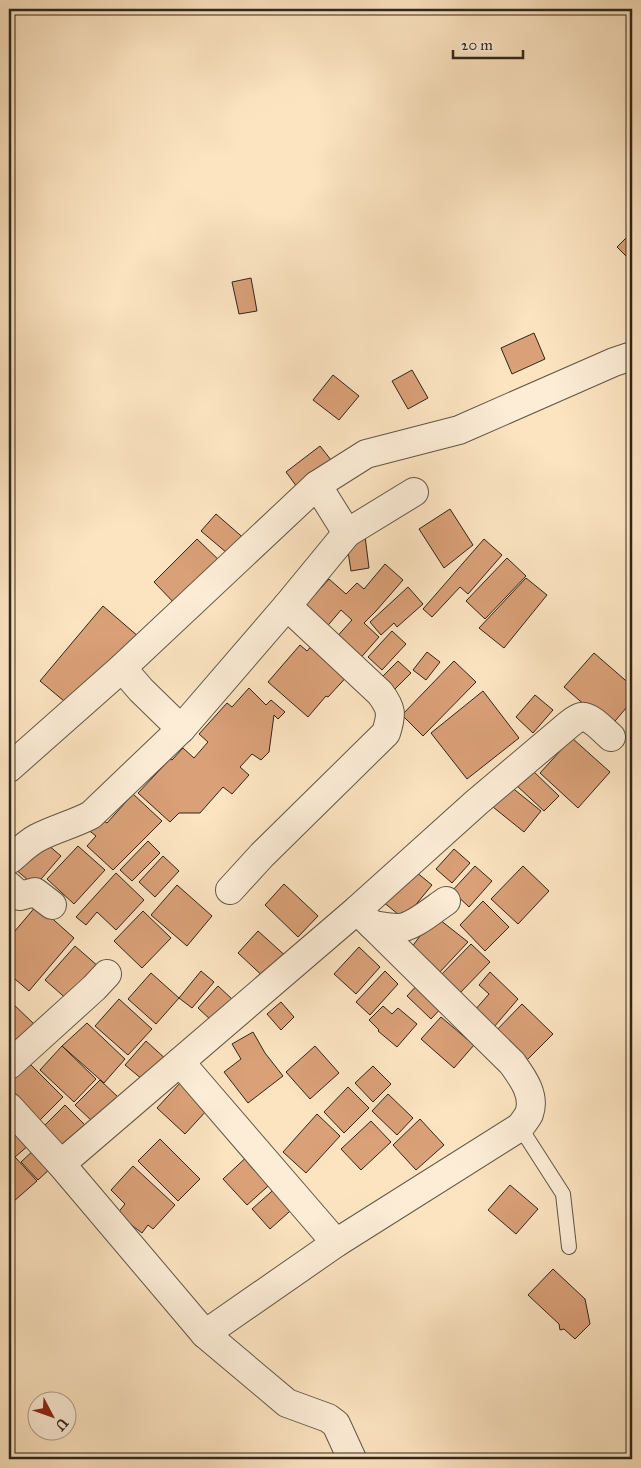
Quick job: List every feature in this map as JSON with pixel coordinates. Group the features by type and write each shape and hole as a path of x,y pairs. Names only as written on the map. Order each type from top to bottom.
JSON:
{"street":[{"path":"9,768 323,495 366,454 459,430 614,362 632,356"},
{"path":"9,860 39,837 91,815 287,606 346,531 414,492"},
{"path":"323,495 346,531"},
{"path":"230,890 262,855 386,733 391,718 387,702 380,693 287,606"},
{"path":"122,668 176,725"},
{"path":"61,1164 180,1062 364,918 485,796 580,717 590,719 611,737"},
{"path":"9,886 20,896 35,892 52,905"},
{"path":"364,918 398,929 412,923 446,901"},
{"path":"205,1334 336,1243 520,1127 529,1114 531,1100 525,1080 512,1063 364,918"},
{"path":"9,1066 107,974"},
{"path":"180,1062 336,1243"},
{"path":"9,1107 61,1164 205,1334 287,1403 328,1418 336,1424 352,1459"}],"lane":[{"path":"520,1127 563,1194 569,1246"}],"building":[{"path":"632,232 632,262 617,247"},
{"path":"251,278 257,311 239,314 232,282"},
{"path":"534,333 545,359 512,374 501,348"},
{"path":"412,370 428,398 408,409 392,381"},
{"path":"333,375 359,396 339,420 313,400"},
{"path":"320,446 335,465 300,491 286,472"},
{"path":"450,509 473,545 444,568 419,529"},
{"path":"216,514 247,541 233,558 201,531"},
{"path":"365,536 369,568 351,571 346,539"},
{"path":"197,539 224,565 180,609 154,582"},
{"path":"484,539 502,555 468,594 460,587 432,617 423,609"},
{"path":"507,558 526,576 485,619 466,601"},
{"path":"385,564 403,580 364,623 379,637 357,662 333,641 352,620 341,610 324,630 301,610 329,579 346,594 357,583 364,589"},
{"path":"526,578 547,595 504,648 479,628"},
{"path":"408,587 423,604 397,627 394,623 381,635 370,622"},
{"path":"103,606 139,637 70,706 40,681"},
{"path":"392,631 406,644 382,670 368,657"},
{"path":"318,639 352,671 328,697 326,696 308,717 268,682 300,645 307,651"},
{"path":"427,652 440,662 426,680 413,670"},
{"path":"594,653 632,686 632,701 610,727 564,687"},
{"path":"398,661 411,673 393,691 380,679"},
{"path":"454,661 476,682 423,736 402,715"},
{"path":"249,688 266,705 271,700 285,712 278,719 274,715 269,752 261,760 252,754 240,767 249,775 232,794 223,787 200,813 179,813 170,822 138,793 183,748 194,758 208,742 199,734 227,703 232,707"},
{"path":"483,691 519,738 467,779 431,733"},
{"path":"535,695 553,710 533,733 516,717"},
{"path":"572,738 610,772 578,808 540,773"},
{"path":"531,769 559,796 544,811 516,785"},
{"path":"510,786 541,811 524,832 493,807"},
{"path":"133,794 162,821 113,870 87,846 96,836 87,829 97,816 107,823"},
{"path":"41,839 61,856 35,886 15,869"},
{"path":"148,841 160,853 132,881 120,870"},
{"path":"78,846 105,870 74,904 47,879"},
{"path":"454,849 470,863 452,883 436,869"},
{"path":"163,856 179,871 155,897 139,882"},
{"path":"475,866 492,881 469,907 452,891"},
{"path":"523,866 549,891 518,924 491,899"},
{"path":"410,867 432,885 404,919 382,901"},
{"path":"116,873 144,900 116,930 97,912 86,925 76,917"},
{"path":"284,884 318,916 298,937 265,905"},
{"path":"177,885 212,916 187,946 151,915"},
{"path":"483,901 509,927 485,951 460,925"},
{"path":"37,905 74,938 29,991 9,974 9,938"},
{"path":"143,911 171,938 142,968 114,941"},
{"path":"435,916 468,942 439,973 411,948"},
{"path":"258,931 289,959 268,981 238,953"},
{"path":"471,944 490,962 458,995 439,977"},
{"path":"75,946 99,967 69,1001 45,980"},
{"path":"359,947 380,967 356,994 334,974"},
{"path":"201,971 214,982 192,1008 179,998"},
{"path":"385,971 398,984 370,1015 356,1002"},
{"path":"490,972 518,999 494,1027 475,1010 489,994 479,985"},
{"path":"151,973 179,998 156,1024 128,999"},
{"path":"421,981 445,1004 431,1019 407,996"},
{"path":"218,986 232,999 212,1021 198,1008"},
{"path":"119,999 152,1029 128,1055 95,1026"},
{"path":"9,1000 34,1024 9,1052"},
{"path":"281,1002 294,1017 281,1030 267,1014"},
{"path":"522,1004 553,1034 521,1066 491,1036"},
{"path":"383,1006 392,1014 398,1008 417,1024 397,1047 378,1031 369,1020"},
{"path":"441,1017 474,1045 454,1068 421,1039"},
{"path":"87,1023 125,1059 104,1083 62,1046"},
{"path":"253,1032 265,1053 283,1076 248,1103 224,1072 241,1059 232,1044"},
{"path":"146,1041 168,1061 148,1084 125,1065"},
{"path":"62,1046 96,1079 74,1102 40,1070"},
{"path":"315,1046 339,1073 310,1099 286,1072"},
{"path":"25,1059 63,1097 37,1123 9,1095 9,1075"},
{"path":"373,1066 391,1084 373,1102 355,1083"},
{"path":"100,1080 118,1097 93,1122 75,1105"},
{"path":"180,1083 208,1109 185,1134 157,1108"},
{"path":"348,1087 369,1108 344,1133 324,1112"},
{"path":"388,1094 413,1118 397,1135 372,1111"},
{"path":"65,1105 87,1127 64,1150 42,1128"},
{"path":"317,1114 340,1136 306,1173 283,1152"},
{"path":"420,1119 444,1145 416,1170 393,1145"},
{"path":"371,1121 391,1142 361,1170 341,1149"},
{"path":"9,1127 29,1145 15,1157 37,1181 14,1201 9,1195"},
{"path":"160,1139 200,1179 178,1201 138,1161"},
{"path":"35,1149 52,1167 38,1180 21,1162"},
{"path":"252,1152 276,1179 247,1205 223,1179"},
{"path":"133,1166 175,1205 153,1229 148,1225 142,1233 117,1214 125,1204 111,1190"},
{"path":"280,1184 298,1204 270,1229 252,1209"},
{"path":"510,1185 538,1209 516,1234 488,1210"},
{"path":"553,1269 585,1299 590,1324 575,1339 564,1329 560,1330 559,1324 528,1295"}]}
